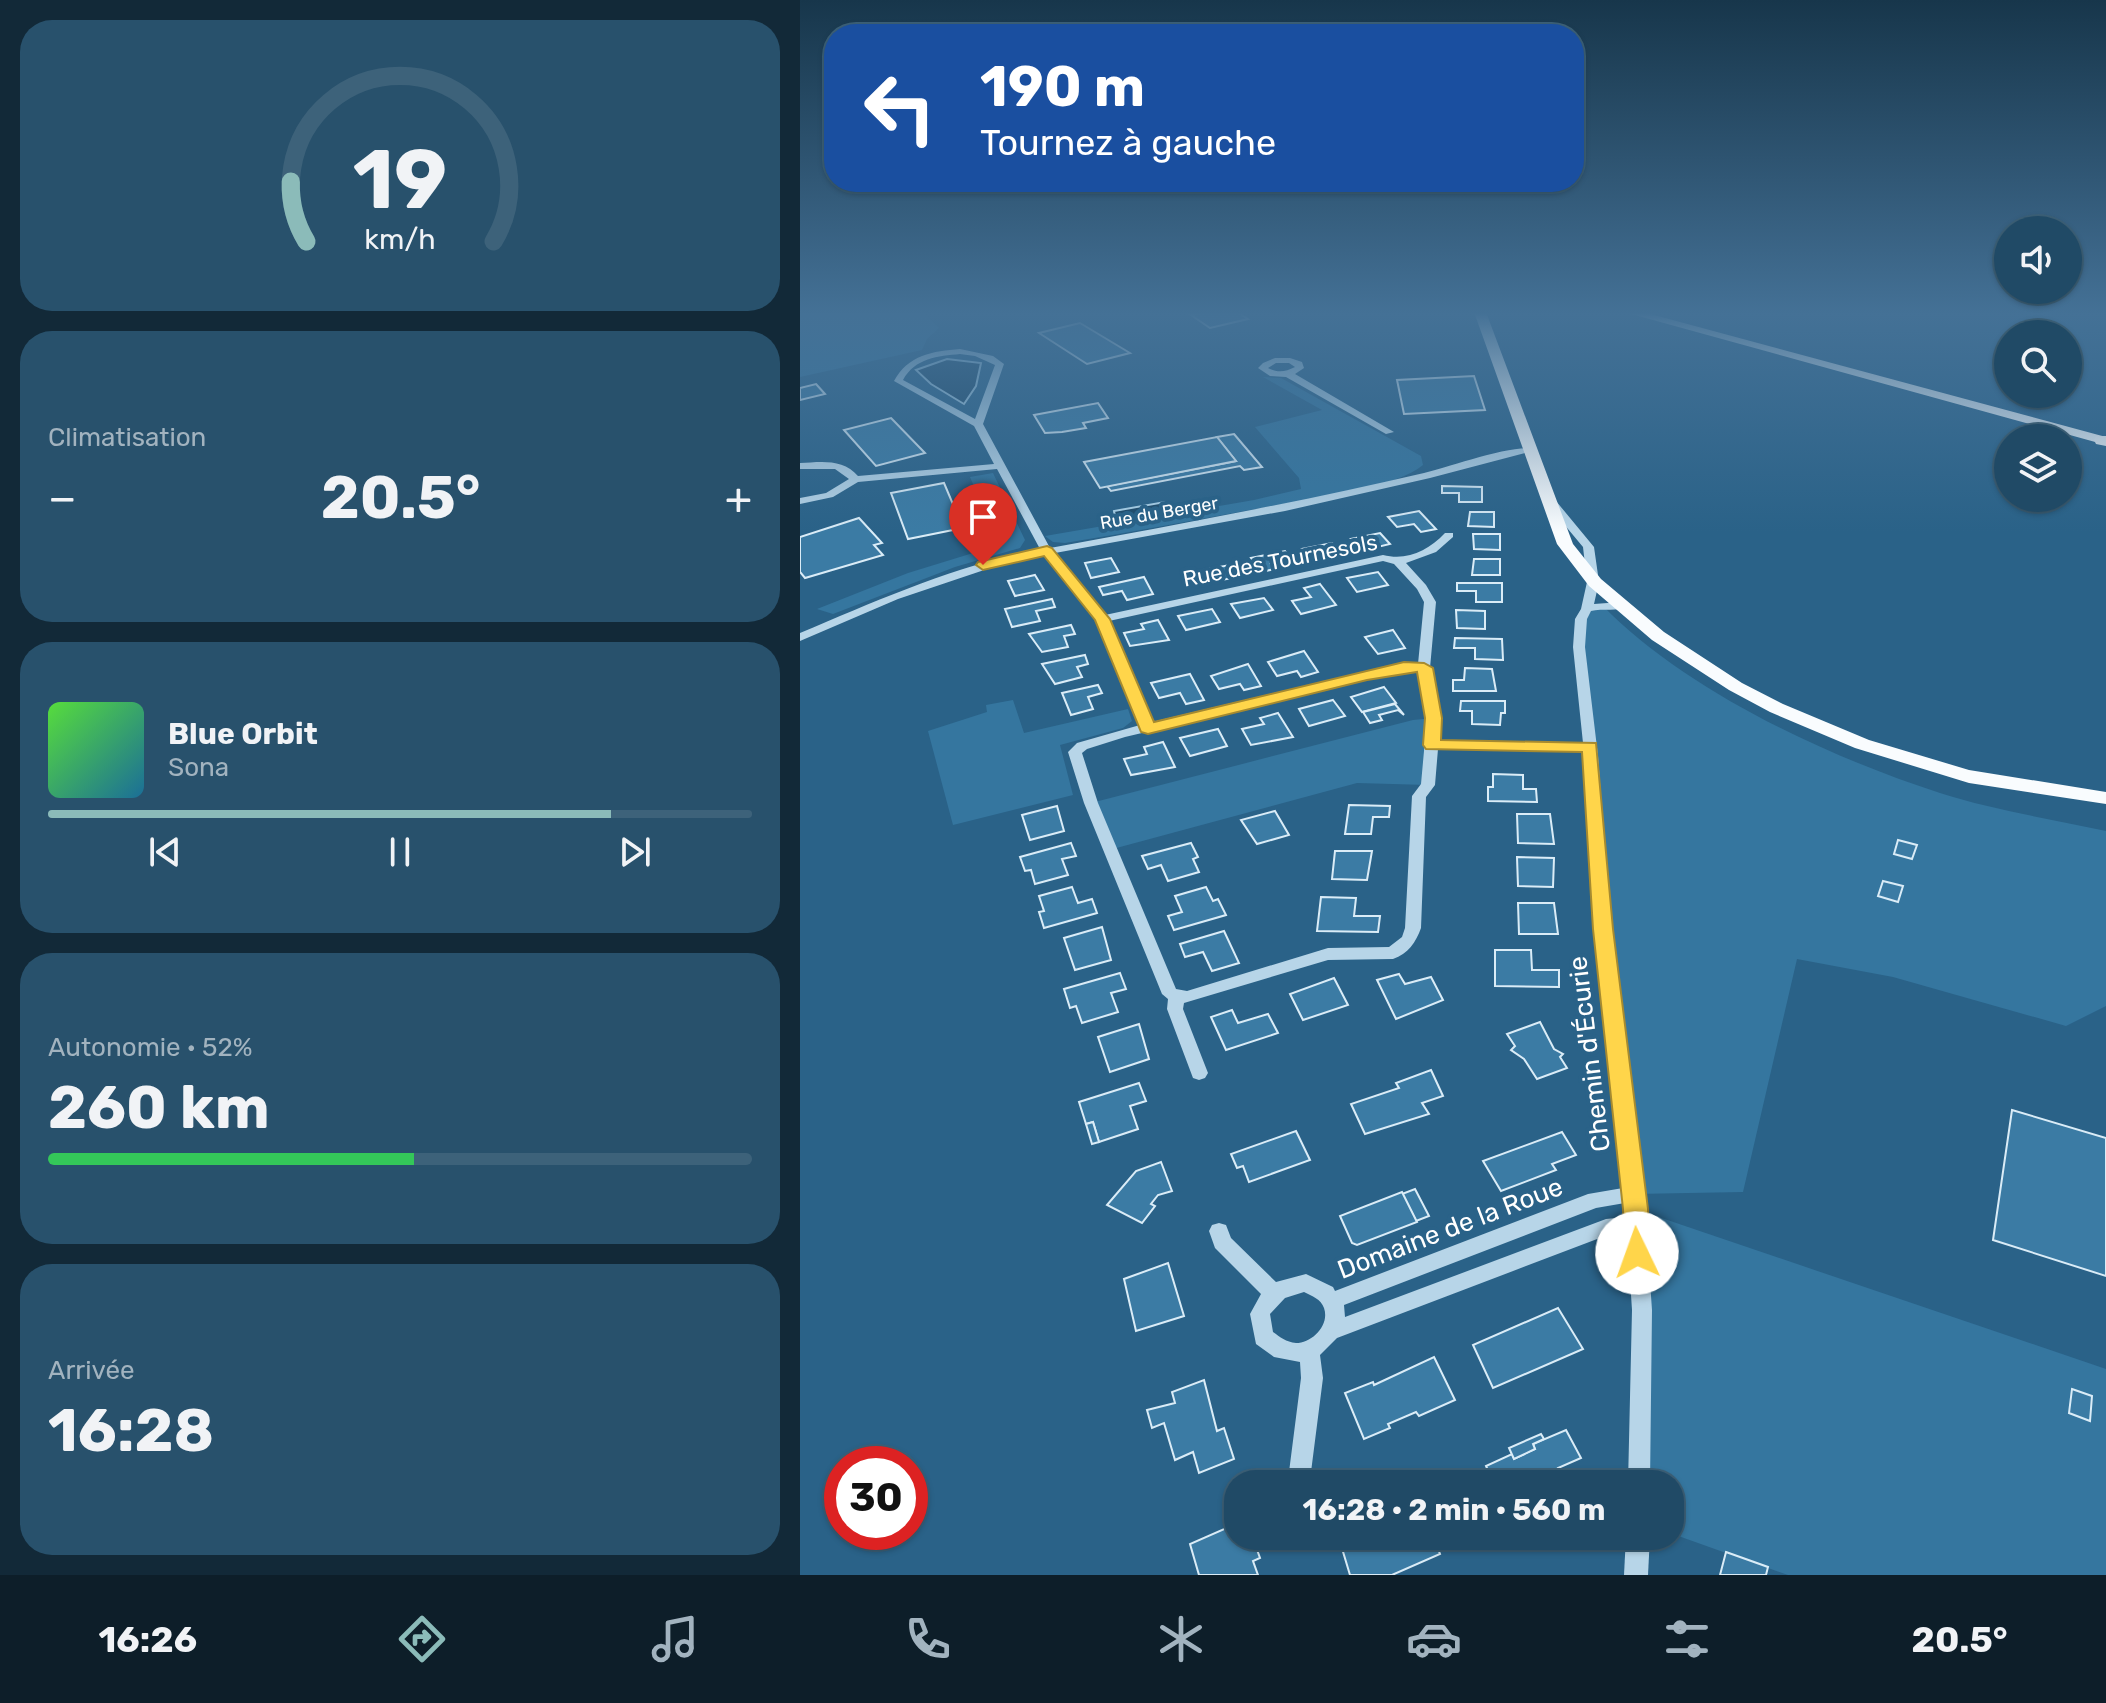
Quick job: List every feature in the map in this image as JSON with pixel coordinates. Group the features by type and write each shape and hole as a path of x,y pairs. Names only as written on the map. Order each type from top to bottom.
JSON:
{"main road":[{"path":"1507,386 1552,503 1560,535 1593,582 1659,638 1705,670 1772,706 1885,754 1954,773 2106,798"},
{"path":"1901,386 2105,441"}],"street":[{"path":"906,386 978,424 1047,551 1102,619 1134,688 1148,729"},
{"path":"978,424 992,386"},
{"path":"1308,386 1389,432"},
{"name":"Rue du Berger","path":"800,637 983,565 1285,508 1531,450"},
{"path":"800,466 838,466 849,471 855,479"},
{"path":"800,501 829,497 845,489 855,479 1000,466"},
{"path":"1398,562 1419,557 1441,545 1449,535"},
{"name":"Rue des Tournesols","path":"1102,619 1383,558 1398,562 1422,587 1430,602 1424,668 1434,718 1428,785 1419,796 1413,928 1409,940 1393,953 1328,954 1187,997 1173,995"},
{"name":"Chemin d'Écurie","path":"1593,582 1579,647 1590,747 1603,929 1634,1194 1642,1310 1639,1470"},
{"path":"1584,614 1602,605 1621,606"},
{"path":"1199,1073 1175,1009 1173,995 1095,813 1075,752 1082,746 1367,675 1404,667 1424,668"},
{"path":"1432,745 1590,747"},
{"name":"Domaine de la Roue","path":"1332,1301 1595,1200 1634,1194"},
{"path":"1332,1331 1613,1225 1635,1225"},
{"path":"1219,1231 1222,1242 1273,1293"},
{"path":"1306,1283 1317,1286 1332,1301 1336,1320 1332,1331 1309,1351 1283,1351 1263,1337 1260,1314 1273,1293 1283,1287 1306,1283"},
{"path":"1300,1470 1312,1378 1309,1351"},
{"path":"1636,1575 1637,1550"}],"shaded area":[{"path":"933,386 976,386 964,404"},
{"path":"1278,386 1294,386 1421,456 1423,465 1411,473 1377,485 1336,494 1065,543 1053,542 1045,536 1301,489 1299,478 1255,427 1322,410"},
{"path":"993,473 1025,540 1020,548 955,567 833,614 817,609 908,573 999,545 970,477"},
{"path":"1165,502 1175,511 1116,522 1114,511"},
{"path":"1602,605 1636,636 1716,693 1805,740 1940,793 2106,831 2106,1006 2066,1026 1893,977 1797,959 1743,1192 1634,1194 1579,647 1587,609"},
{"path":"1013,700 1024,733 1128,709 1132,721 1123,728 1060,745 1073,795 953,825 928,731 987,712 986,705"},
{"path":"1434,718 1428,785 1357,783 1109,850 1091,803 1413,720"},
{"path":"1635,1209 2106,1369 2106,1575 1788,1575 1684,1538 1684,1470 1639,1470"}],"building":[{"path":"817,386 825,394 800,400 800,388"},
{"path":"1398,386 1477,386 1485,410 1404,414"},
{"path":"1098,403 1108,418 1083,423 1086,428 1045,433 1034,415"},
{"path":"891,418 925,453 876,466 844,430"},
{"path":"1234,434 1262,467 1244,470 1240,466 1111,491 1107,486 1236,461 1217,437"},
{"path":"1217,437 1236,461 1100,488 1084,462"},
{"path":"944,483 963,528 908,539 891,493"},
{"path":"1442,486 1482,487 1482,502 1459,502 1459,493 1442,493"},
{"path":"1419,511 1436,529 1421,532 1414,524 1397,527 1388,517"},
{"path":"1470,512 1494,512 1494,527 1468,526"},
{"path":"859,518 882,543 874,545 883,555 805,578 800,572 800,537"},
{"path":"1380,533 1390,544 1361,551 1351,539"},
{"path":"1473,534 1500,534 1500,550 1474,549"},
{"path":"1332,543 1341,554 1311,562 1302,549"},
{"path":"1285,551 1291,559 1271,564 1275,569 1261,572 1251,558"},
{"path":"1111,558 1119,572 1091,578 1085,563"},
{"path":"1474,559 1500,559 1500,575 1472,575"},
{"path":"1235,564 1243,576 1211,582 1203,570"},
{"path":"1378,572 1388,585 1357,592 1347,578"},
{"path":"1035,575 1044,590 1015,596 1008,581"},
{"path":"1144,577 1153,594 1127,600 1122,591 1103,595 1099,587"},
{"path":"1457,583 1502,583 1502,602 1476,602 1476,591 1457,591"},
{"path":"1320,584 1336,605 1301,614 1292,601 1311,597 1304,588"},
{"path":"1264,598 1273,610 1240,618 1231,604"},
{"path":"1052,599 1055,607 1036,611 1040,621 1012,627 1005,609"},
{"path":"1212,609 1220,622 1186,630 1178,616"},
{"path":"1456,610 1485,611 1485,629 1457,628"},
{"path":"1158,620 1169,640 1130,646 1124,633 1144,629 1141,624"},
{"path":"1071,625 1075,634 1064,636 1068,647 1042,652 1029,634"},
{"path":"1393,630 1405,648 1378,654 1365,637"},
{"path":"1455,638 1502,639 1503,660 1475,659 1475,648 1454,648"},
{"path":"1304,651 1318,672 1301,677 1297,671 1277,676 1268,662"},
{"path":"1085,655 1088,664 1077,667 1082,677 1055,684 1042,664"},
{"path":"1248,664 1261,686 1244,690 1240,684 1219,689 1211,676"},
{"path":"1465,668 1492,669 1496,691 1453,691 1453,680 1464,680"},
{"path":"1190,674 1204,700 1186,704 1180,693 1159,698 1151,683"},
{"path":"1098,685 1102,693 1088,697 1093,709 1071,715 1062,693"},
{"path":"1384,687 1396,703 1362,712 1351,697"},
{"path":"1333,700 1345,716 1309,726 1299,709"},
{"path":"1461,701 1505,701 1505,713 1501,713 1500,725 1472,724 1472,711 1460,711"},
{"path":"1395,704 1404,715 1398,710 1379,715 1382,720 1370,723 1363,712"},
{"path":"1278,713 1293,737 1251,745 1242,729 1264,724 1260,718"},
{"path":"1218,729 1227,746 1190,756 1180,738"},
{"path":"1163,742 1175,767 1131,775 1124,759 1147,754 1144,747"},
{"path":"1493,774 1523,775 1523,789 1536,789 1537,802 1488,801 1488,787 1493,787"},
{"path":"1349,805 1390,806 1389,817 1373,817 1371,834 1345,834"},
{"path":"1057,806 1064,831 1030,840 1022,815"},
{"path":"1275,811 1289,835 1257,844 1241,820"},
{"path":"1517,814 1550,814 1554,844 1518,843"},
{"path":"1898,840 1917,845 1912,859 1894,854"},
{"path":"1071,843 1076,856 1062,859 1068,875 1035,884 1031,870 1025,871 1020,857"},
{"path":"1191,843 1198,857 1193,859 1199,872 1168,881 1161,865 1148,869 1142,856"},
{"path":"1335,851 1372,851 1367,880 1332,879"},
{"path":"1517,857 1554,858 1553,887 1518,886"},
{"path":"1883,881 1903,886 1898,902 1878,896"},
{"path":"1072,887 1078,903 1092,899 1097,913 1044,928 1039,912 1044,911 1039,896"},
{"path":"1206,887 1213,901 1218,899 1226,915 1174,930 1168,916 1182,912 1175,896"},
{"path":"1321,897 1356,898 1354,916 1380,916 1378,932 1317,931"},
{"path":"1518,903 1554,903 1558,934 1519,934"},
{"path":"1102,927 1111,960 1075,970 1064,938"},
{"path":"1224,931 1239,963 1212,971 1203,952 1185,957 1180,944"},
{"path":"1495,950 1531,950 1532,970 1559,970 1559,987 1495,986"},
{"path":"1120,973 1126,989 1111,993 1118,1012 1082,1023 1076,1006 1070,1008 1064,989"},
{"path":"1399,974 1405,984 1431,977 1443,1000 1396,1019 1377,980"},
{"path":"1334,978 1348,1005 1303,1020 1290,994"},
{"path":"1232,1010 1238,1023 1268,1014 1278,1033 1226,1050 1211,1017"},
{"path":"1540,1022 1554,1049 1563,1054 1560,1057 1567,1068 1537,1079 1524,1059 1511,1050 1515,1046 1507,1034"},
{"path":"1139,1024 1149,1059 1110,1072 1098,1037"},
{"path":"1431,1070 1443,1096 1422,1103 1429,1114 1365,1134 1351,1104 1399,1088 1396,1083"},
{"path":"1139,1083 1146,1101 1130,1106 1138,1129 1099,1142 1093,1122 1086,1124 1079,1102"},
{"path":"2012,1110 2106,1138 2106,1276 1993,1240"},
{"path":"1093,1122 1099,1142 1092,1144 1086,1124"},
{"path":"1296,1131 1310,1160 1249,1182 1243,1166 1237,1168 1231,1154"},
{"path":"1562,1132 1576,1155 1552,1164 1556,1170 1501,1191 1483,1161"},
{"path":"1161,1162 1172,1191 1158,1195 1151,1204 1155,1206 1142,1223 1107,1205 1136,1171"},
{"path":"1415,1189 1429,1216 1416,1221 1402,1194"},
{"path":"1402,1192 1417,1222 1357,1245 1352,1243 1340,1216"},
{"path":"1168,1263 1184,1316 1136,1331 1124,1279"},
{"path":"1558,1308 1583,1349 1493,1388 1473,1345"},
{"path":"1434,1357 1455,1400 1419,1416 1416,1412 1388,1424 1390,1428 1364,1439 1345,1393 1373,1382 1374,1385"},
{"path":"1204,1380 1217,1431 1224,1428 1234,1459 1199,1473 1193,1452 1175,1460 1164,1423 1152,1428 1147,1410 1175,1403 1172,1392"},
{"path":"2072,1389 2092,1396 2090,1421 2069,1413"},
{"path":"1566,1430 1581,1458 1559,1470 1488,1470 1486,1466 1512,1454 1514,1459 1535,1449 1533,1444"},
{"path":"1541,1434 1544,1439 1533,1444 1535,1449 1514,1459 1509,1448"},
{"path":"1224,1529 1224,1550 1257,1550 1260,1558 1253,1561 1258,1575 1199,1575 1190,1544"},
{"path":"1342,1550 1438,1550 1440,1554 1392,1575 1350,1575"},
{"path":"1726,1552 1768,1567 1766,1575 1720,1575"}],"route":[{"path":"983,565 1047,551 1102,619 1134,688 1148,729 1404,667 1424,668 1434,718 1432,745 1590,747 1603,929 1635,1209 1637,1253"}]}
